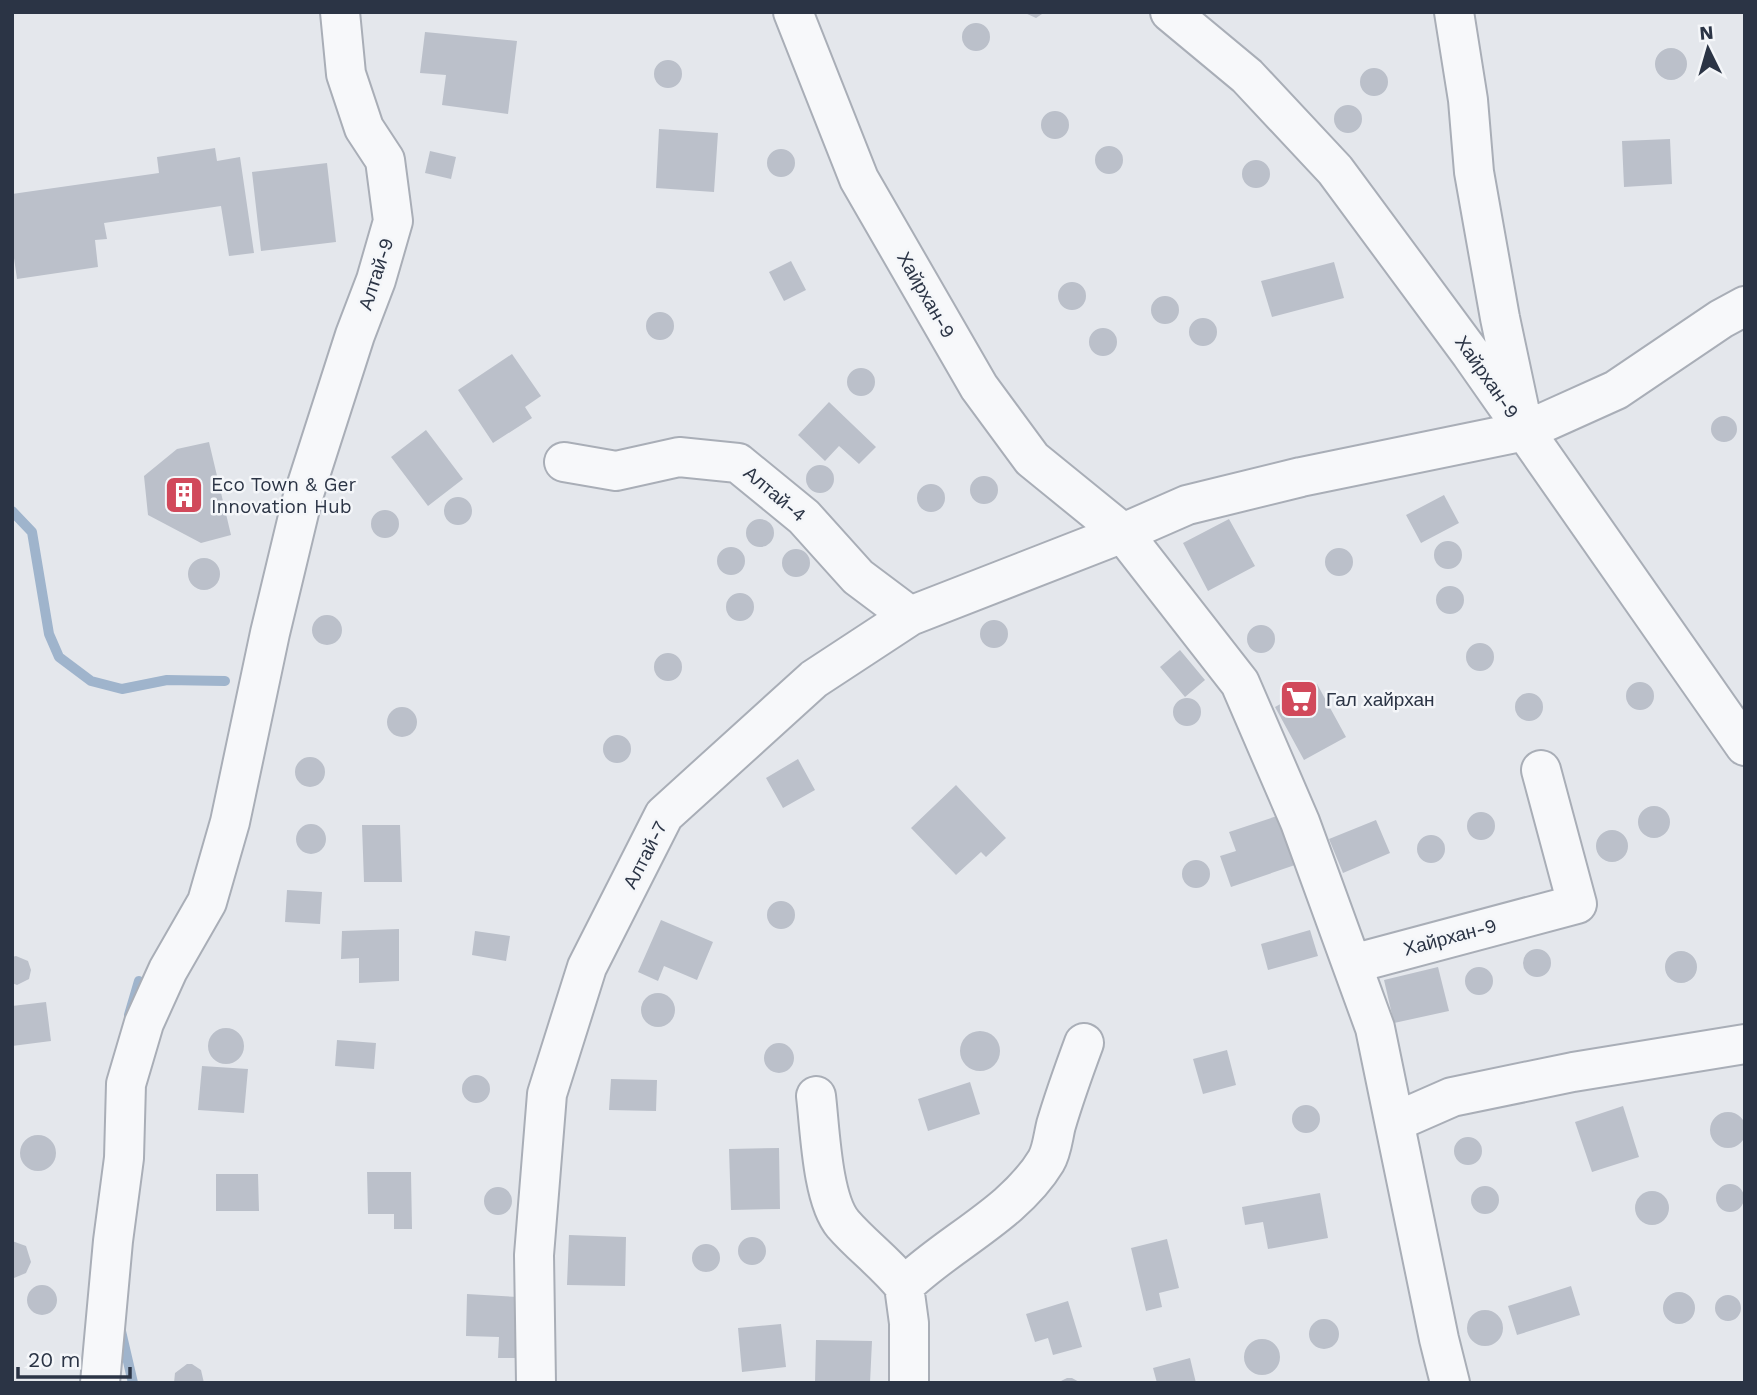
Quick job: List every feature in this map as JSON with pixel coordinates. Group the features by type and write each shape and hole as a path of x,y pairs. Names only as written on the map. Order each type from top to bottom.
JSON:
{"street":[{"name":"Алтай-9","path":"100,1383 113,1241 124,1158 126,1084 144,1023 168,970 207,902 230,822 270,633 302,500 355,335 376,280 393,220 385,160 364,128 346,74 340,12"},
{"name":"Хайрхан-9","path":"793,12 859,179 979,387 1032,458 1123,533 1240,683 1300,822 1376,1028 1450,1383"},
{"name":"Хайрхан-9","path":"1170,12 1247,76 1335,170 1471,354 1745,746"},
{"path":"1454,12 1468,100 1474,172 1500,318 1525,431 1616,390 1721,319 1745,306"},
{"name":"Хайрхан-9","path":"1123,533 1187,505 1301,477 1525,431"},
{"name":"Алтай-4","path":"564,462 616,471 679,457 738,463 804,517 858,577 910,617"},
{"name":"Алтай-7","path":"536,1383 534,1255 547,1094 587,968 664,815 814,679 910,617 1123,533"},
{"name":"Хайрхан-9","path":"1352,964 1577,904 1541,770"},
{"path":"904,1286 924,1267 987,1222 1023,1191 1047,1160 1084,1043"},
{"path":"1395,1122 1452,1097 1573,1072 1745,1044"},
{"path":"816,1096 829,1196 833,1205 841,1222 888,1266 904,1286 909,1323 909,1383"}],"building":[{"path":"1023,12 1045,12 1036,18"},
{"path":"976,23 986,27 990,37 986,47 976,51 966,47 962,37 966,27"},
{"path":"425,32 517,41 508,114 442,105 446,75 420,73"},
{"path":"1671,48 1682,53 1687,64 1682,75 1671,80 1660,75 1655,64 1660,53"},
{"path":"668,60 678,64 682,74 678,84 668,88 658,84 654,74 658,64"},
{"path":"1374,68 1384,72 1388,82 1384,92 1374,96 1364,92 1360,82 1364,72"},
{"path":"1348,105 1358,109 1362,119 1358,129 1348,133 1338,129 1334,119 1338,109"},
{"path":"1055,111 1065,115 1069,125 1065,135 1055,139 1045,135 1041,125 1045,115"},
{"path":"659,129 718,133 714,192 656,188"},
{"path":"1670,139 1672,184 1624,187 1622,141"},
{"path":"1109,146 1119,150 1123,160 1119,170 1109,174 1099,170 1095,160 1099,150"},
{"path":"215,148 217,161 240,157 254,253 229,256 221,206 104,223 107,239 95,240 98,267 17,279 12,244 12,194 159,173 157,157"},
{"path":"781,149 791,153 795,163 791,173 781,177 771,173 767,163 771,153"},
{"path":"430,151 456,157 451,179 425,173"},
{"path":"1256,160 1266,164 1270,174 1266,184 1256,188 1246,184 1242,174 1246,164"},
{"path":"327,163 336,242 261,251 252,172"},
{"path":"791,261 806,290 784,301 769,272"},
{"path":"1334,262 1344,298 1272,317 1261,281"},
{"path":"1072,282 1082,286 1086,296 1082,306 1072,310 1062,306 1058,296 1062,286"},
{"path":"1165,296 1175,300 1179,310 1175,320 1165,324 1155,320 1151,310 1155,300"},
{"path":"660,312 670,316 674,326 670,336 660,340 650,336 646,326 650,316"},
{"path":"1203,318 1213,322 1217,332 1213,342 1203,346 1193,342 1189,332 1193,322"},
{"path":"1103,328 1113,332 1117,342 1113,352 1103,356 1093,352 1089,342 1093,332"},
{"path":"512,354 541,396 525,407 532,418 493,443 458,390"},
{"path":"861,368 871,372 875,382 871,392 861,396 851,392 847,382 851,372"},
{"path":"829,402 876,447 859,464 839,446 825,461 798,435"},
{"path":"1724,416 1733,420 1737,429 1733,438 1724,442 1715,438 1711,429 1715,420"},
{"path":"426,430 463,479 428,506 391,457"},
{"name":"Eco Town & Ger Innovation Hub","path":"209,442 231,535 201,543 148,515 144,476 177,449"},
{"path":"820,465 830,469 834,479 830,489 820,493 810,489 806,479 810,469"},
{"path":"984,476 994,480 998,490 994,500 984,504 974,500 970,490 974,480"},
{"path":"931,484 941,488 945,498 941,508 931,512 921,508 917,498 921,488"},
{"path":"1444,495 1459,523 1421,543 1406,515"},
{"path":"458,497 468,501 472,511 468,521 458,525 448,521 444,511 448,501"},
{"path":"385,510 395,514 399,524 395,534 385,538 375,534 371,524 375,514"},
{"path":"760,519 770,523 774,533 770,543 760,547 750,543 746,533 750,523"},
{"path":"1229,519 1255,566 1208,591 1183,543"},
{"path":"1448,541 1458,545 1462,555 1458,565 1448,569 1438,565 1434,555 1438,545"},
{"path":"731,547 741,551 745,561 741,571 731,575 721,571 717,561 721,551"},
{"path":"1339,548 1349,552 1353,562 1349,572 1339,576 1329,572 1325,562 1329,552"},
{"path":"796,549 806,553 810,563 806,573 796,577 786,573 782,563 786,553"},
{"path":"204,558 216,562 220,574 216,586 204,590 192,586 188,574 192,562"},
{"path":"1450,586 1460,590 1464,600 1460,610 1450,614 1440,610 1436,600 1440,590"},
{"path":"740,593 750,597 754,607 750,617 740,621 730,617 726,607 730,597"},
{"path":"327,615 338,619 342,630 338,641 327,645 316,641 312,630 316,619"},
{"path":"994,620 1004,624 1008,634 1004,644 994,648 984,644 980,634 984,624"},
{"path":"1261,625 1271,629 1275,639 1271,649 1261,653 1251,649 1247,639 1251,629"},
{"path":"1480,643 1490,647 1494,657 1490,667 1480,671 1470,667 1466,657 1470,647"},
{"path":"1180,650 1205,680 1185,697 1160,667"},
{"path":"668,653 678,657 682,667 678,677 668,681 658,677 654,667 658,657"},
{"path":"1640,682 1650,686 1654,696 1650,706 1640,710 1630,706 1626,696 1630,686"},
{"path":"1317,684 1346,737 1304,760 1275,707"},
{"path":"1529,693 1539,697 1543,707 1539,717 1529,721 1519,717 1515,707 1519,697"},
{"path":"1187,698 1197,702 1201,712 1197,722 1187,726 1177,722 1173,712 1177,702"},
{"path":"402,707 413,711 417,722 413,733 402,737 391,733 387,722 391,711"},
{"path":"617,735 627,739 631,749 627,759 617,763 607,759 603,749 607,739"},
{"path":"310,757 321,761 325,772 321,783 310,787 299,783 295,772 299,761"},
{"path":"798,759 815,790 783,808 766,778"},
{"path":"956,785 1006,838 986,857 981,852 956,875 911,828"},
{"path":"1654,806 1665,811 1670,822 1665,833 1654,838 1643,833 1638,822 1643,811"},
{"path":"1481,812 1491,816 1495,826 1491,836 1481,840 1471,836 1467,826 1471,816"},
{"path":"1277,816 1295,865 1231,887 1220,856 1236,851 1229,832"},
{"path":"1376,820 1390,853 1343,873 1329,839"},
{"path":"311,824 322,828 326,839 322,850 311,854 300,850 296,839 300,828"},
{"path":"362,825 400,825 402,882 364,882"},
{"path":"1612,830 1623,835 1628,846 1623,857 1612,862 1601,857 1596,846 1601,835"},
{"path":"1431,835 1441,839 1445,849 1441,859 1431,863 1421,859 1417,849 1421,839"},
{"path":"1196,860 1206,864 1210,874 1206,884 1196,888 1186,884 1182,874 1186,864"},
{"path":"287,890 322,892 320,924 285,922"},
{"path":"781,901 791,905 795,915 791,925 781,929 771,925 767,915 771,905"},
{"path":"661,920 713,942 697,980 664,966 658,981 638,972"},
{"path":"399,929 399,981 359,983 359,958 341,959 342,931"},
{"path":"1310,930 1318,956 1268,970 1261,944"},
{"path":"475,931 510,936 506,961 472,955"},
{"path":"1537,949 1547,953 1551,963 1547,973 1537,977 1527,973 1523,963 1527,953"},
{"path":"1681,951 1692,956 1697,967 1692,978 1681,983 1670,978 1665,967 1670,956"},
{"path":"12,957 28,961 31,970 29,979 17,985 12,983"},
{"path":"1438,967 1449,1011 1394,1023 1384,980"},
{"path":"1479,967 1489,971 1493,981 1489,991 1479,995 1469,991 1465,981 1469,971"},
{"path":"658,993 670,998 675,1010 670,1022 658,1027 646,1022 641,1010 646,998"},
{"path":"46,1002 51,1041 12,1046 12,1006"},
{"path":"226,1028 239,1033 244,1046 239,1059 226,1064 213,1059 208,1046 213,1033"},
{"path":"980,1031 988,1032 994,1037 999,1043 999,1059 994,1065 988,1070 980,1071 972,1070 966,1065 961,1059 960,1051 961,1043 966,1037 972,1032"},
{"path":"337,1040 376,1043 374,1069 335,1066"},
{"path":"779,1043 790,1047 794,1058 790,1069 779,1073 768,1069 764,1058 768,1047"},
{"path":"1227,1050 1236,1085 1203,1094 1193,1059"},
{"path":"202,1066 248,1069 244,1113 198,1110"},
{"path":"476,1075 486,1079 490,1089 486,1099 476,1103 466,1099 462,1089 466,1079"},
{"path":"611,1079 657,1080 656,1111 609,1110"},
{"path":"970,1082 980,1114 928,1131 918,1099"},
{"path":"1306,1105 1316,1109 1320,1119 1316,1129 1306,1133 1296,1129 1292,1119 1296,1109"},
{"path":"1623,1106 1639,1157 1592,1172 1575,1122"},
{"path":"1728,1112 1741,1117 1746,1130 1741,1143 1728,1148 1715,1143 1710,1130 1715,1117"},
{"path":"38,1135 51,1140 56,1153 51,1166 38,1171 25,1166 20,1153 25,1140"},
{"path":"1468,1137 1478,1141 1482,1151 1478,1161 1468,1165 1458,1161 1454,1151 1458,1141"},
{"path":"779,1148 780,1209 731,1210 729,1149"},
{"path":"367,1172 411,1172 412,1229 394,1229 394,1214 368,1214"},
{"path":"216,1174 258,1174 259,1211 216,1211"},
{"path":"1730,1184 1740,1188 1744,1198 1740,1208 1730,1212 1720,1208 1716,1198 1720,1188"},
{"path":"1485,1186 1495,1190 1499,1200 1495,1210 1485,1214 1475,1210 1471,1200 1475,1190"},
{"path":"498,1187 508,1191 512,1201 508,1211 498,1215 488,1211 484,1201 488,1191"},
{"path":"1652,1191 1664,1196 1669,1208 1664,1220 1652,1225 1640,1220 1635,1208 1640,1196"},
{"path":"1320,1193 1328,1238 1268,1249 1263,1222 1245,1225 1242,1207"},
{"path":"569,1235 626,1237 625,1286 567,1285"},
{"path":"752,1237 762,1241 766,1251 762,1261 752,1265 742,1261 738,1251 742,1241"},
{"path":"1167,1239 1179,1288 1159,1293 1162,1307 1146,1311 1131,1248"},
{"path":"12,1241 26,1246 31,1262 26,1273 14,1278"},
{"path":"706,1244 716,1248 720,1258 716,1268 706,1272 696,1268 692,1258 696,1248"},
{"path":"42,1285 53,1289 57,1300 53,1311 42,1315 31,1311 27,1300 31,1289"},
{"path":"1571,1286 1580,1315 1517,1335 1508,1306"},
{"path":"1679,1292 1690,1297 1695,1308 1690,1319 1679,1324 1668,1319 1663,1308 1668,1297"},
{"path":"467,1294 518,1297 516,1358 498,1358 499,1337 466,1336"},
{"path":"1728,1295 1737,1299 1741,1308 1737,1317 1728,1321 1719,1317 1715,1308 1719,1299"},
{"path":"1068,1301 1082,1347 1053,1355 1048,1338 1035,1342 1026,1314"},
{"path":"1485,1310 1498,1315 1503,1328 1498,1341 1485,1346 1472,1341 1467,1328 1472,1315"},
{"path":"1324,1319 1330,1320 1338,1328 1338,1340 1330,1348 1324,1349 1318,1348 1310,1340 1309,1334 1310,1328 1318,1320"},
{"path":"781,1324 786,1367 742,1372 738,1328"},
{"path":"1262,1339 1275,1344 1280,1357 1275,1370 1262,1375 1249,1370 1244,1357 1249,1344"},
{"path":"816,1340 872,1341 870,1383 815,1383"},
{"path":"1190,1358 1196,1383 1157,1383 1153,1368"},
{"path":"187,1364 201,1370 204,1383 174,1383 175,1373"},
{"path":"1072,1378 1081,1383 1057,1383"}],"waterway":[{"path":"12,511 32,532 49,634 59,657 91,681 122,689 167,680 225,681"},
{"path":"129,1015 139,981"},
{"path":"120,1327 133,1383"}],"place":[{"name":"Eco Town & Ger Innovation Hub","path":"184,495"},
{"name":"Гал хайрхан","path":"1299,699"}]}
